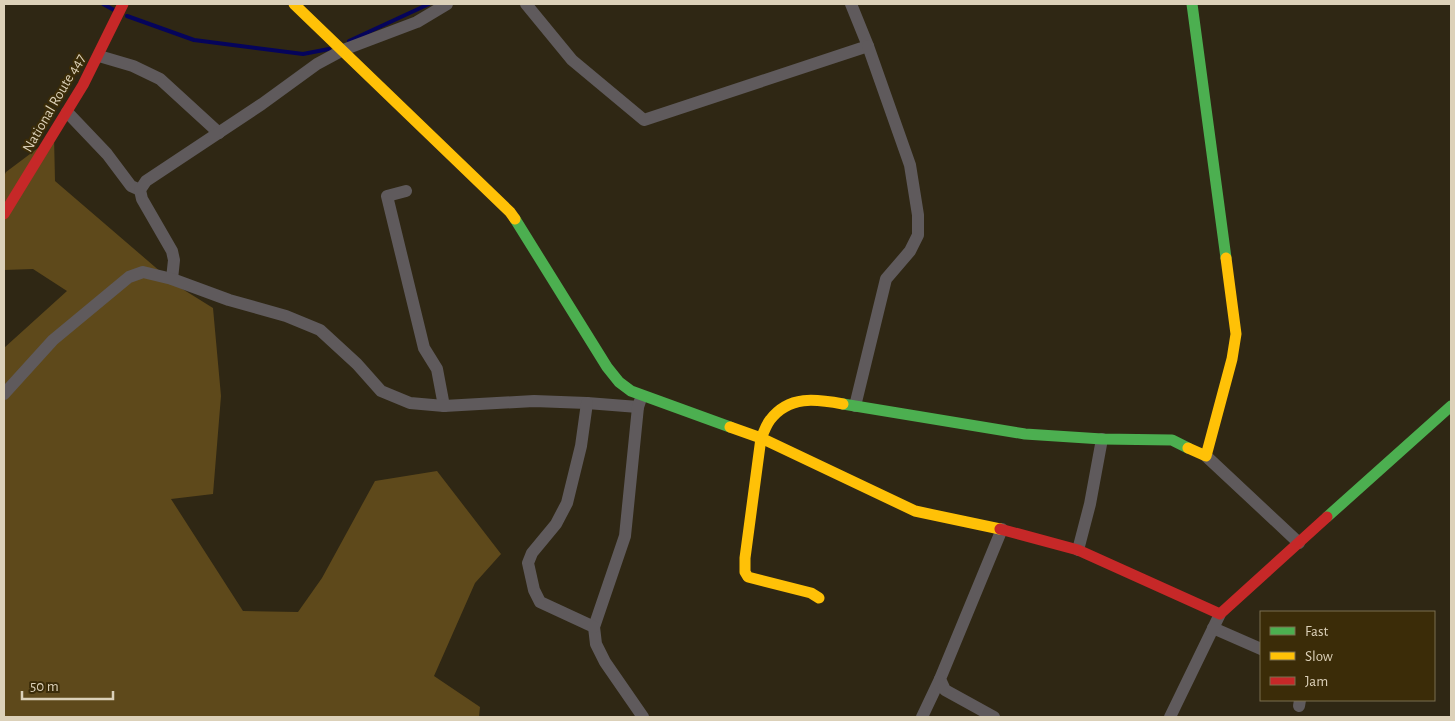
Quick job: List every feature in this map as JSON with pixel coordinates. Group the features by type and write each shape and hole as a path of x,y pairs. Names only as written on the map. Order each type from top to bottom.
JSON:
{"main road":[{"name":"National Route 447","path":"4,214 43,153 99,56 123,4"},
{"path":"294,4 510,212 529,238 580,325 623,385 640,402 658,400 761,438 915,512 1002,529 1078,550 1220,614 1451,406"},
{"path":"818,598 811,593 748,577 745,572 745,558 761,438 770,420 786,406 800,401 815,400 1025,434 1102,439 1172,440 1206,456 1232,359 1236,334 1192,4"}],"street":[{"path":"172,279 174,260 172,252 142,199 140,190 146,181 316,64 343,50 417,22 447,4"},
{"path":"526,4 572,60 644,120 868,46"},
{"path":"851,4 868,46 910,166 918,216 918,235 910,251 886,278 855,406"},
{"path":"99,56 133,66 160,79 218,132"},
{"path":"67,112 107,154 131,186 140,190"},
{"path":"406,191 387,196 424,348 437,369 444,406"},
{"path":"4,394 52,340 129,277 144,272 172,279 229,300 286,316 320,330 357,364 381,392 410,403 444,406 534,401 640,402 625,536 594,627 596,644 605,662 643,717"},
{"path":"587,402 581,446 567,503 556,524 532,553 528,563 534,590 540,602 594,627"},
{"path":"1078,550 1090,504 1102,439"},
{"path":"1206,456 1299,543"},
{"path":"922,717 940,679 1002,529"},
{"path":"1170,717 1220,614"},
{"path":"1213,628 1260,649"},
{"path":"940,679 946,690 994,717"}],"shaded area":[{"path":"54,136 55,181 176,285 213,308 221,396 213,494 171,499 243,611 298,612 322,578 375,481 437,471 501,554 475,583 434,676 480,707 479,717 4,717 4,348 67,291 33,269 4,270 4,176 6,172"}],"waterway":[{"path":"103,4 114,10"},
{"path":"349,41 429,4"},
{"path":"127,16 194,40 303,54 329,49"}],"traffic: fast":[{"path":"1192,4 1226,258"},
{"path":"515,219 607,367 619,382 631,391 730,427"},
{"path":"843,404 1025,434 1102,439 1172,440 1188,448"},
{"path":"1327,517 1451,406"}],"traffic: slow":[{"path":"294,4 510,212 515,219"},
{"path":"1188,448 1206,456 1232,359 1236,334 1226,258"},
{"path":"819,598 811,593 748,577 745,572 745,558 761,438 769,422 777,412 794,403 813,400 843,404"},
{"path":"730,427 761,438 915,511 1000,529"}],"traffic: jam":[{"path":"4,214 83,85 123,4"},
{"path":"1000,529 1078,550 1220,614 1327,517"}]}
